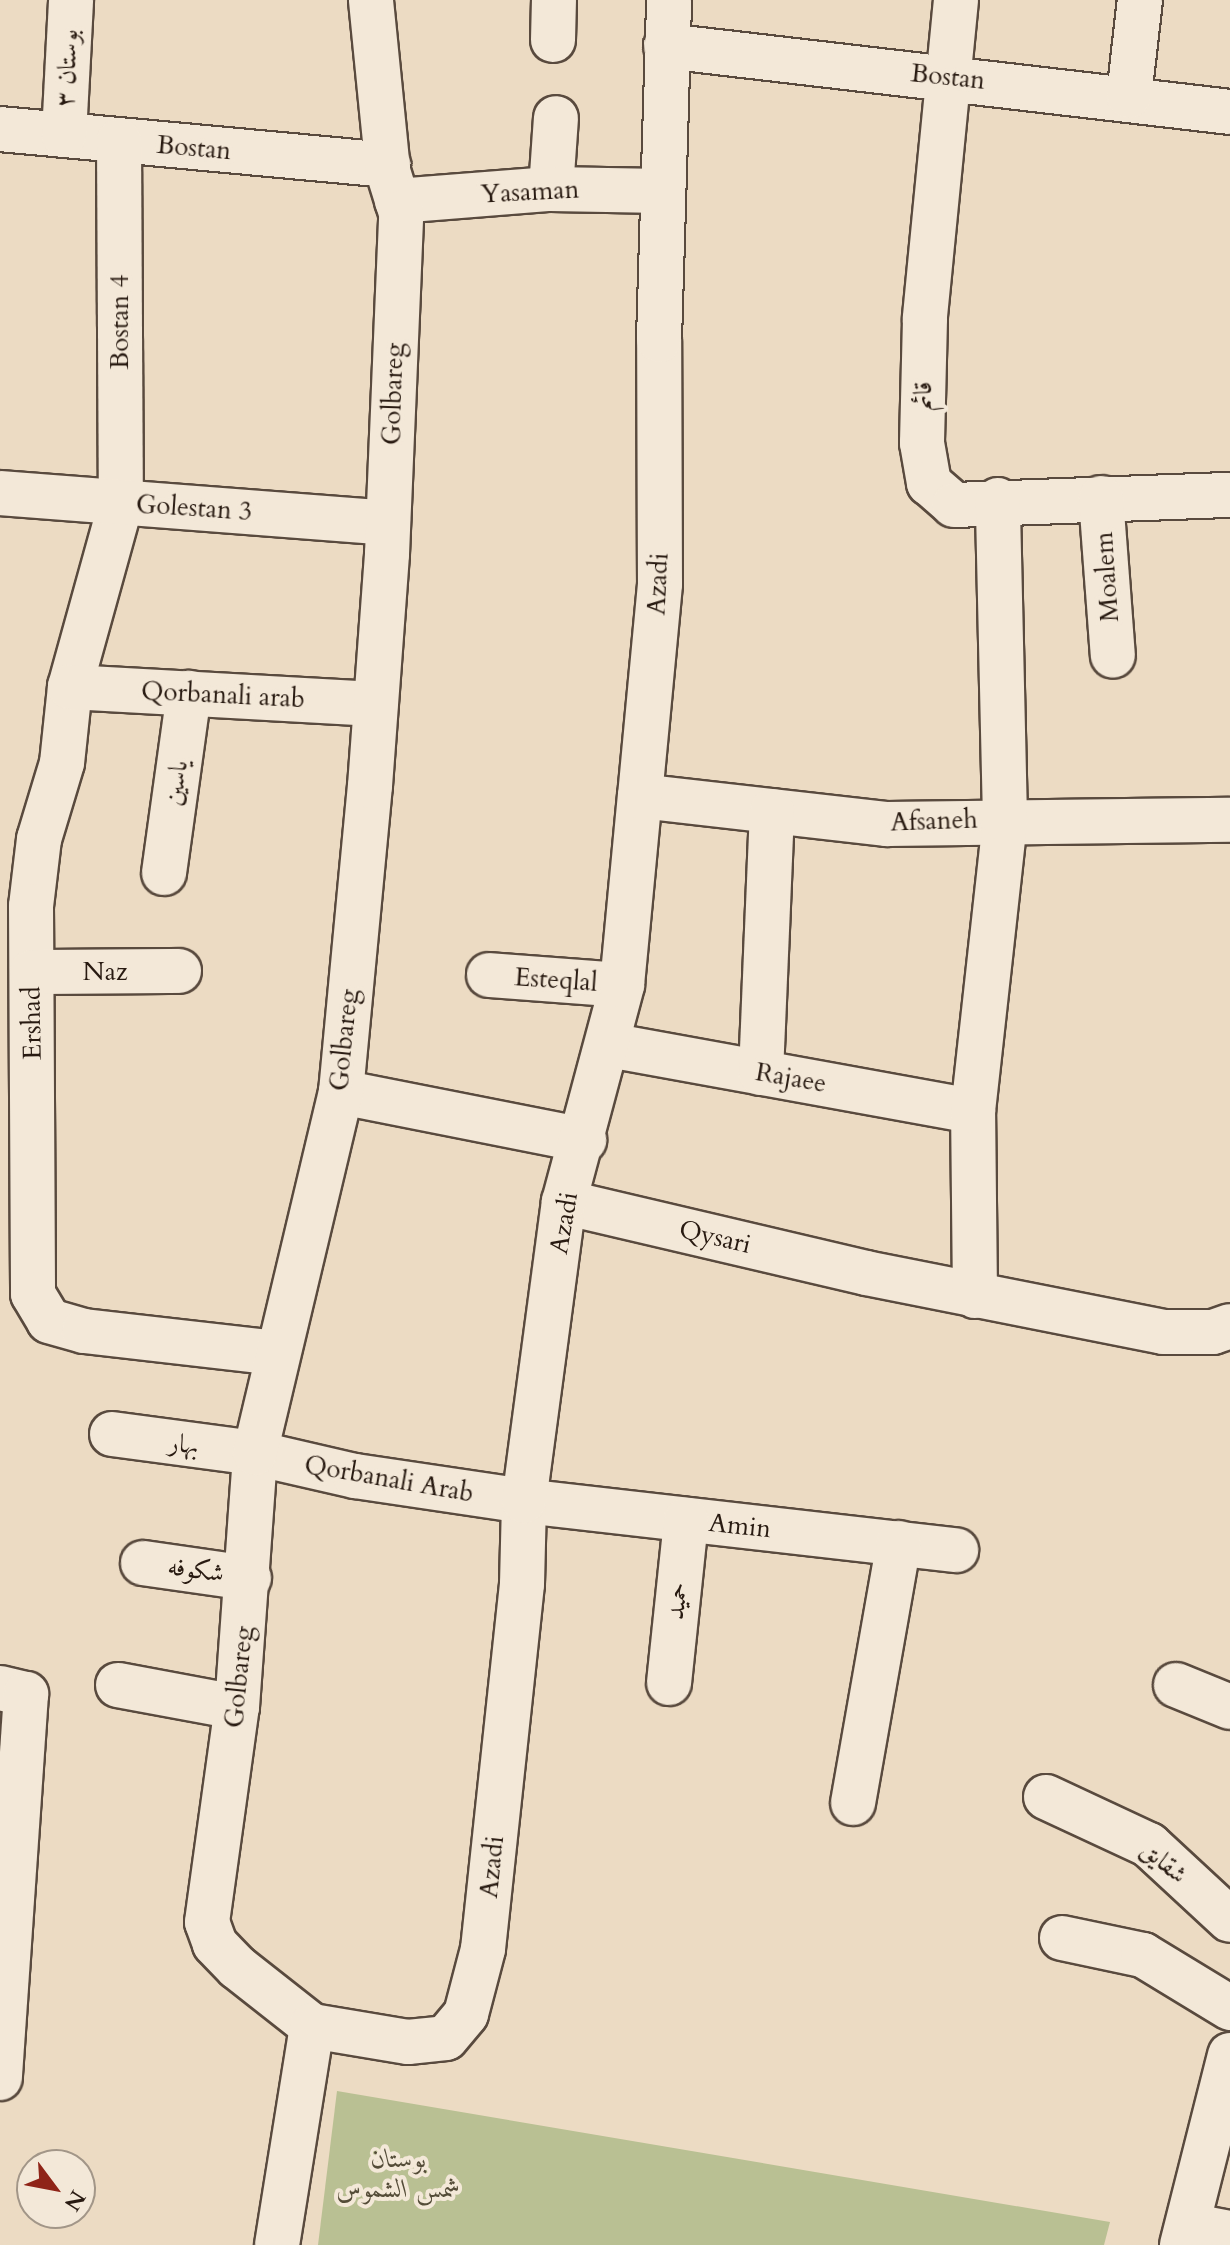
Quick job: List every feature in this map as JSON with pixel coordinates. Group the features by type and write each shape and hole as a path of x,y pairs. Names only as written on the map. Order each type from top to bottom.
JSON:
{"street":[{"name":"بوستان ۳","path":"64,135 71,0"},
{"name":"Golbareg","path":"312,2026 237,1967 215,1944 207,1922 237,1707 249,1578 255,1453 276,1353 341,1092 376,704 388,523 392,183 371,0"},
{"name":"Azadi","path":"312,2026 408,2042 446,2038 466,2014 483,1949 522,1584 524,1501 564,1202 584,1140 622,985 660,584 663,191 669,0"},
{"name":"قائم","path":"956,0 925,319 922,443 929,483 954,505 998,500 1230,495"},
{"path":"1129,96 1140,0"},
{"name":"Bostan","path":"666,46 1129,96 1230,112"},
{"path":"551,189 556,118"},
{"name":"Bostan","path":"0,129 119,141 392,183"},
{"name":"Bostan 4","path":"119,141 121,503"},
{"name":"Yasaman","path":"392,183 663,191"},
{"name":"Golestan 3","path":"0,493 388,523"},
{"name":"Moalem","path":"1101,498 1113,656"},
{"path":"975,1296 973,1111 1005,819 998,500"},
{"name":"Ershad","path":"121,503 70,687 62,763 39,839 31,906 33,1294 49,1321 84,1331 276,1353"},
{"name":"Qorbanali arab","path":"70,687 376,704"},
{"name":"یاسین","path":"164,873 189,693"},
{"name":"Afsaneh","path":"640,796 887,824 1005,819 1230,820"},
{"path":"761,1073 772,811"},
{"name":"Naz","path":"32,972 179,971"},
{"name":"Esteqlal","path":"489,975 622,985"},
{"name":"Rajaee","path":"609,1045 973,1111"},
{"path":"341,1092 584,1140"},
{"name":"Qysari","path":"564,1202 866,1273 1163,1332 1213,1332 1230,1326"},
{"name":"بهار","path":"112,1434 255,1453"},
{"name":"Qorbanali Arab","path":"255,1453 355,1476 524,1501"},
{"name":"Amin","path":"524,1501 956,1550"},
{"name":"حمید","path":"669,1683 686,1520"},
{"path":"853,1803 899,1543"},
{"name":"شکوفه","path":"143,1563 249,1578"},
{"path":"118,1685 237,1707"},
{"path":"1176,1685 1230,1707"},
{"path":"0,2078 13,1691"},
{"name":"شقایق","path":"1046,1797 1149,1845 1230,1920"},
{"path":"1062,1938 1143,1955 1230,2008"},
{"path":"277,2245 312,2026"},
{"path":"1229,2063 1185,2235 1230,2233"}],"green space":[{"name":"بوستان شمس الشموس","path":"337,2091 1110,2222 1104,2245 318,2245"}]}
